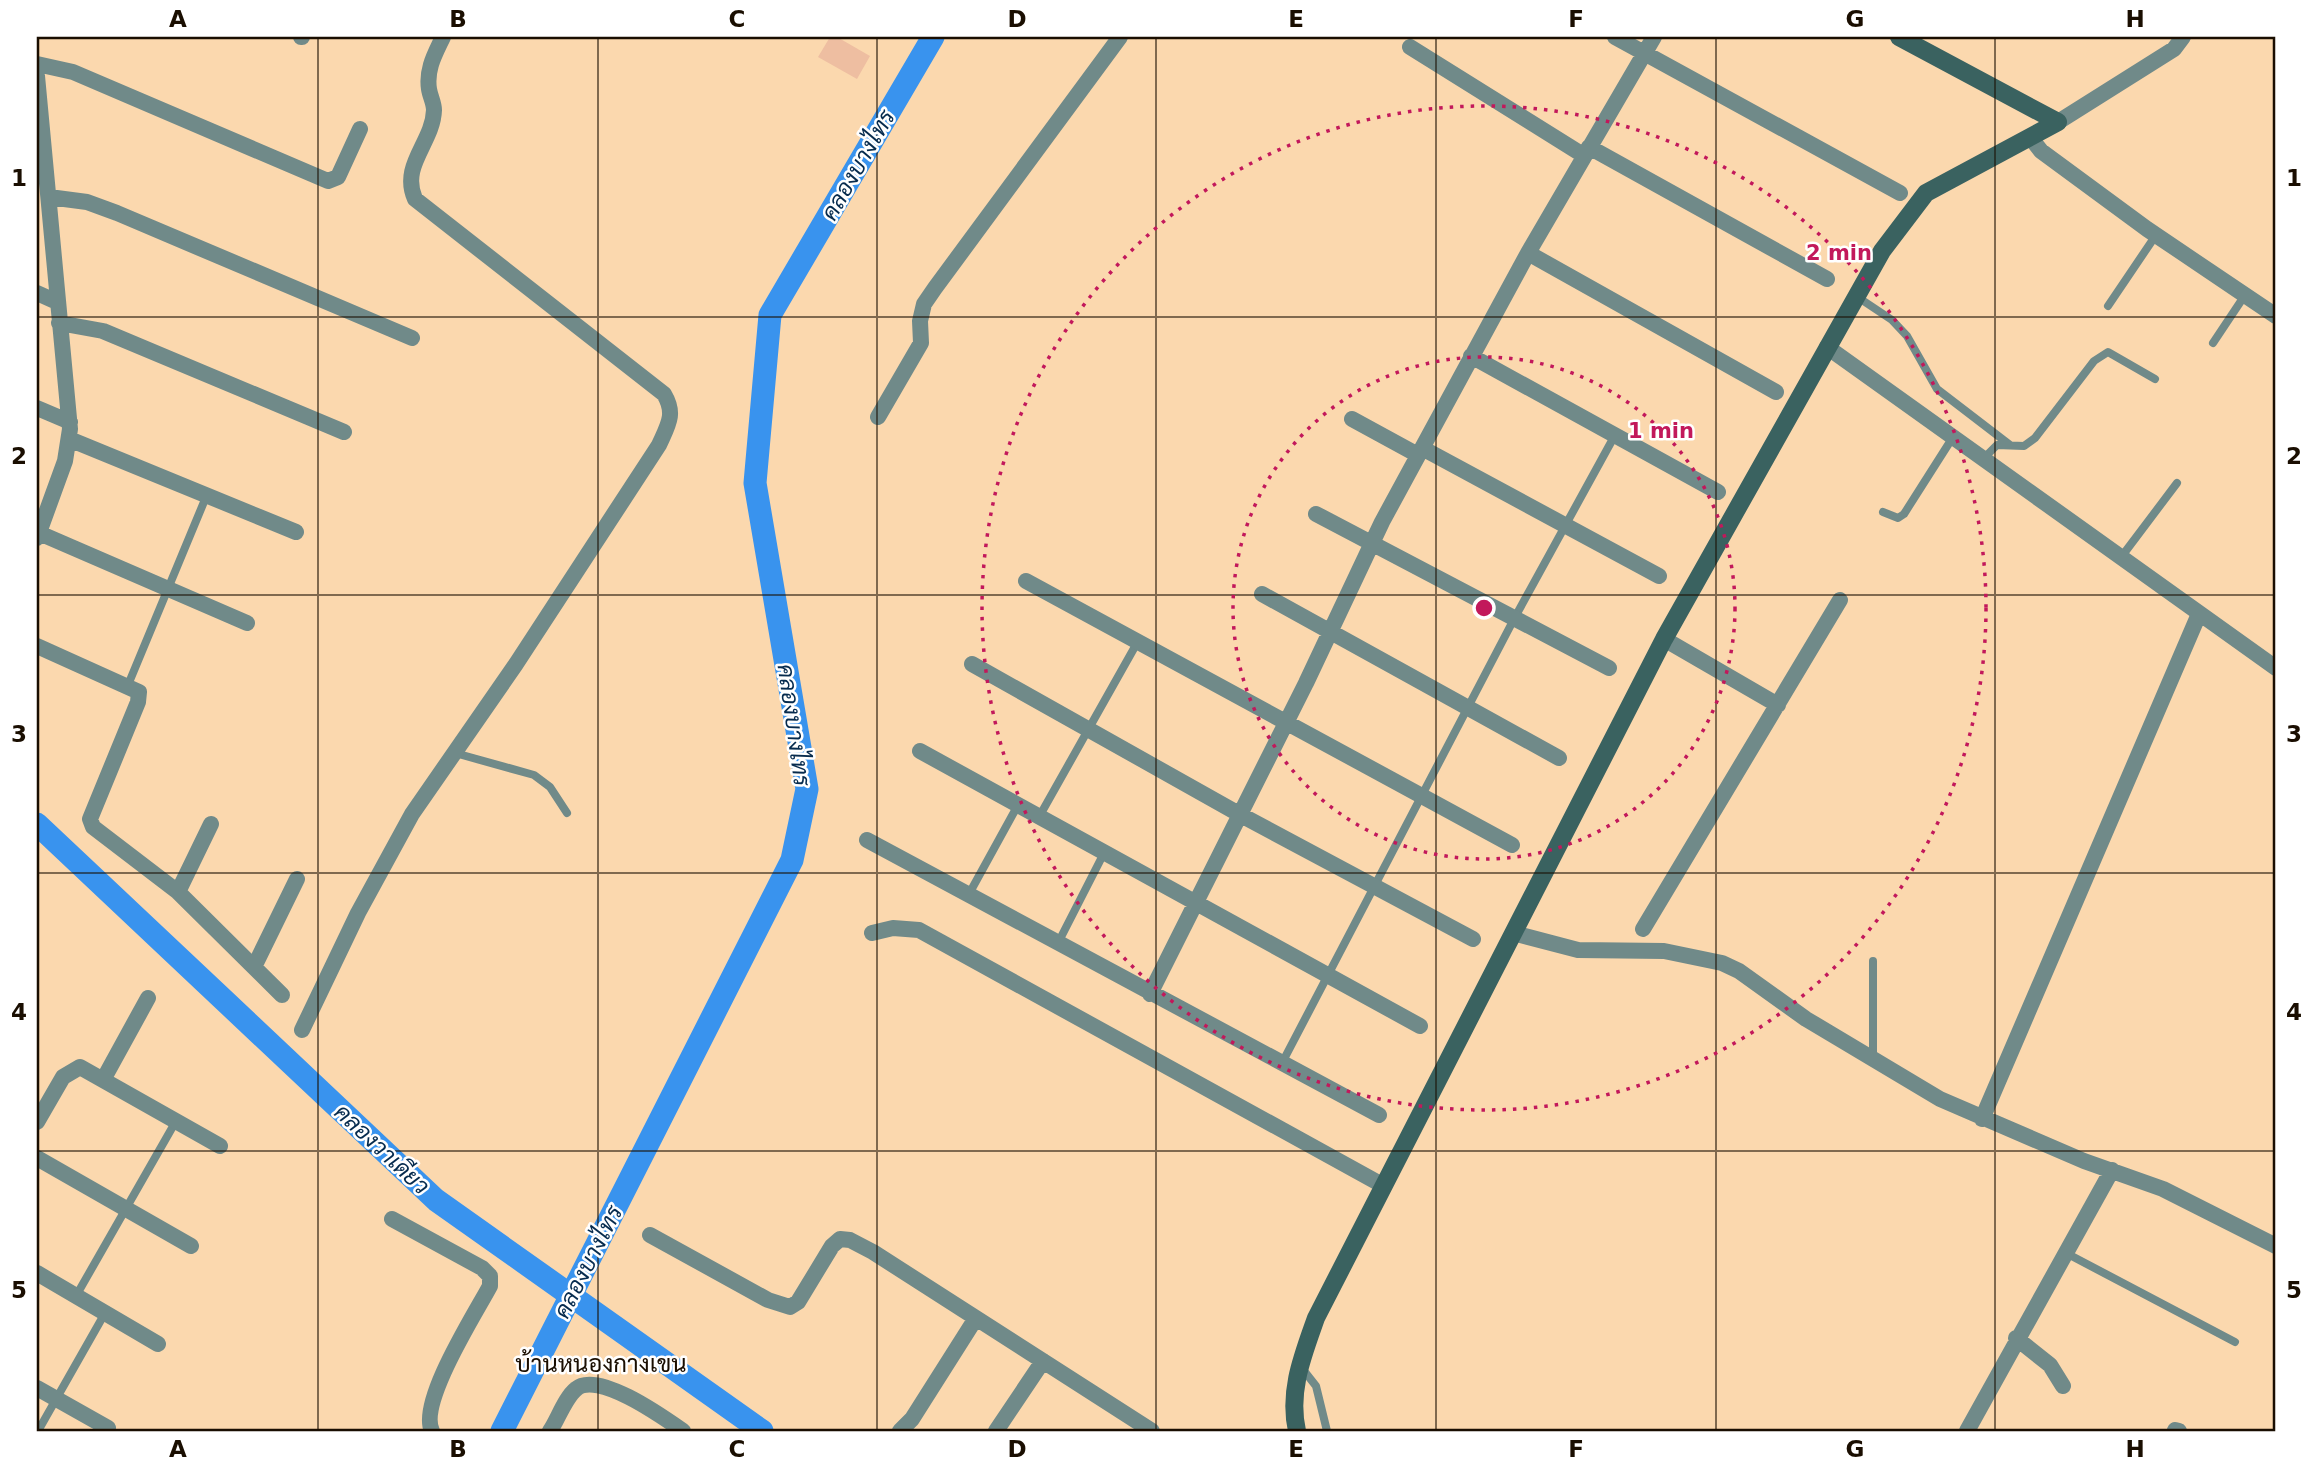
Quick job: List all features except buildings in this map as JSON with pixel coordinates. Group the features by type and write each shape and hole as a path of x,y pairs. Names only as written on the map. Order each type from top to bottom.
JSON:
{"street":[{"path":"302,1030 358,913 412,814 659,445 672,419 671,405 664,394 415,199 411,191 412,167 432,119 434,110 428,78 430,63 443,37"},
{"path":"878,417 921,343 920,321 929,296 1120,37"},
{"path":"1615,37 1900,193"},
{"path":"1150,994 1370,545 1528,253 1654,37"},
{"path":"1899,37 2058,122"},
{"path":"1297,1431 1294,1417 1299,1365 1316,1318 1664,639 1882,251 1926,193 2058,122 2174,49 2183,37"},
{"path":"1410,47 1586,151 1826,279"},
{"path":"37,64 85,77 328,181 338,177 360,129"},
{"path":"37,76 45,192 70,422 65,461 38,536 247,623"},
{"path":"2030,137 2041,151 2276,316"},
{"path":"45,192 87,202 117,213 235,260 412,338"},
{"path":"1528,253 1776,392"},
{"path":"37,293 57,302"},
{"path":"59,323 103,331 344,432"},
{"path":"1827,347 2276,668"},
{"path":"1471,356 1718,492"},
{"path":"37,408 70,422"},
{"path":"1352,419 1420,451 1659,576"},
{"path":"69,439 296,532"},
{"path":"1316,514 1370,545 1609,668"},
{"path":"1026,581 1284,724 1512,845"},
{"path":"1262,594 1559,758"},
{"path":"1643,929 1840,600"},
{"path":"1982,1119 2199,614"},
{"path":"1664,639 1778,705"},
{"path":"37,646 139,692 138,702 90,819 93,827 115,847 178,892 282,995"},
{"path":"972,664 1239,814 1473,939"},
{"path":"920,751 1420,1026"},
{"path":"178,892 211,824"},
{"path":"867,840 1379,1115"},
{"path":"254,967 297,879"},
{"path":"872,933 893,928 919,930 1384,1185"},
{"path":"1513,933 1578,950 1664,951 1722,963 1873,1060 1982,1119 2163,1189 2276,1246"},
{"path":"103,1080 148,998"},
{"path":"37,1122 63,1077 80,1067 220,1146"},
{"path":"37,1158 191,1246"},
{"path":"1967,1431 2016,1338 2112,1170"},
{"path":"392,1219 482,1268 490,1276 490,1286 442,1376 429,1419 432,1431"},
{"path":"650,1235 768,1300 790,1307 798,1302 832,1246 840,1240 850,1240 1152,1431"},
{"path":"37,1273 158,1344"},
{"path":"900,1431 912,1419 976,1318"},
{"path":"2016,1338 2050,1364 2063,1386"},
{"path":"996,1431 1043,1361"},
{"path":"550,1431 574,1390 584,1384 596,1383 635,1402 682,1431"},
{"path":"37,1388 108,1429"}],"lane":[{"path":"2108,306 2156,234"},
{"path":"2213,343 2245,295"},
{"path":"1856,296 1892,320 1907,336 1937,389 2010,445"},
{"path":"1983,459 1997,444 2024,446 2035,438 2094,361 2108,352 2155,379"},
{"path":"1282,1065 1514,619 1615,435"},
{"path":"1883,512 1898,518 1904,514 1953,437"},
{"path":"2122,556 2176,483"},
{"path":"128,685 206,497"},
{"path":"1039,817 1090,731 1137,643"},
{"path":"455,753 534,775 550,787 567,813"},
{"path":"968,895 1018,805"},
{"path":"1058,943 1104,853"},
{"path":"1873,961 1873,1060"},
{"path":"76,1296 176,1121"},
{"path":"2064,1252 2235,1342"},
{"path":"38,1431 105,1313"},
{"path":"1299,1365 1316,1386 1327,1431"}],"waterway":[{"name":"คลองบางไทร","path":"502,1431 792,860 807,789 755,483 770,315 933,37"},
{"name":"คลองวาเดียว","path":"37,824 436,1200 762,1431"}],"district":[{"name":"บ้านหนองกางเขน","path":"601,1364"}]}
